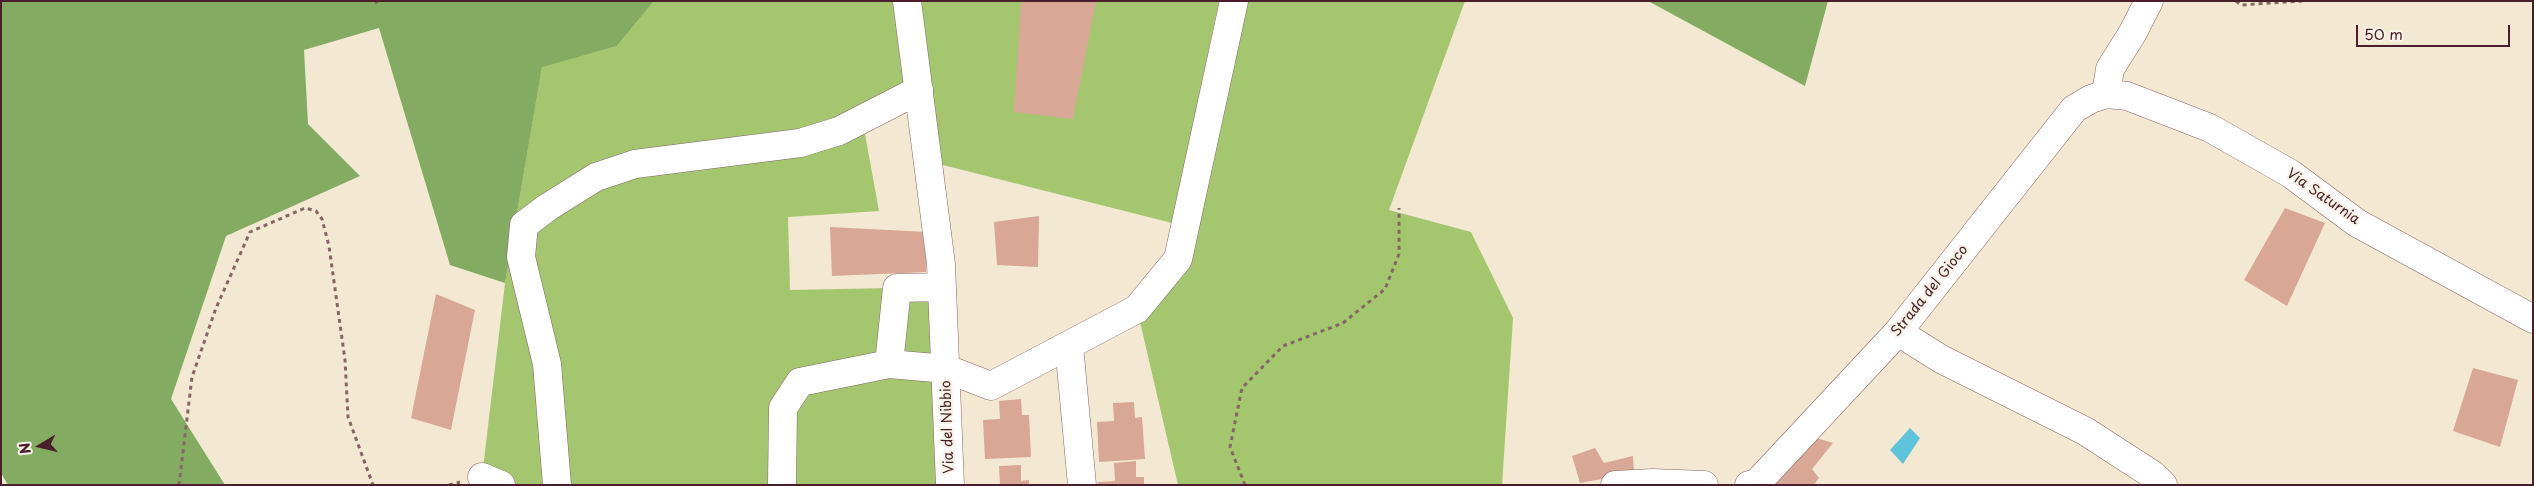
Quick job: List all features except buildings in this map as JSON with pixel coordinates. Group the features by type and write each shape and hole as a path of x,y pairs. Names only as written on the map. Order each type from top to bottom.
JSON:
{"street":[{"name":"Via del Nibbio","path":"907,1 942,287 947,369 950,485"},
{"path":"782,485 783,408 800,382 889,364 947,369 991,386 1137,309 1178,259 1234,1"},
{"path":"2106,94 2110,69 2132,34 2149,1"},
{"path":"558,485 547,364 521,257 524,225 548,207 596,177 635,164 800,143 839,131 919,90"},
{"name":"Via Saturnia","path":"2106,94 2127,96 2210,128 2291,174 2358,223 2533,319"},
{"name":"Strada del Gioco","path":"1749,485 1757,483 1898,332 2074,109 2091,99 2106,94"},
{"path":"889,364 897,288 942,287"},
{"path":"1898,332 1941,359 2085,431 2153,475 2163,485"},
{"path":"1069,345 1082,485"},
{"path":"1615,485 1653,483 1704,485"}],"path":[{"path":"2236,1 2241,5 2302,1"},
{"path":"179,485 192,377 216,308 250,232 305,208 316,212 322,219 329,246 344,360 348,417 373,485"},
{"path":"1245,485 1230,447 1242,388 1283,346 1343,323 1385,289 1399,254 1399,208"}],"green space":[{"path":"1,1 654,1 617,46 542,67 505,283 450,265 379,28 304,50 308,124 360,176 226,236 171,399 225,485 8,485 1,473"},
{"path":"654,1 895,1 906,82 865,134 879,211 788,217 790,290 942,287 949,485 486,485 482,477 505,283 542,66 617,46"},
{"path":"912,1 1219,1 1172,223 939,164"},
{"path":"1234,1 1465,1 1389,210 1471,232 1513,318 1502,485 1178,485 1137,309 1178,259"},
{"path":"1648,1 1828,1 1805,86"}],"water":[{"path":"1910,428 1920,438 1903,464 1890,450"}]}
